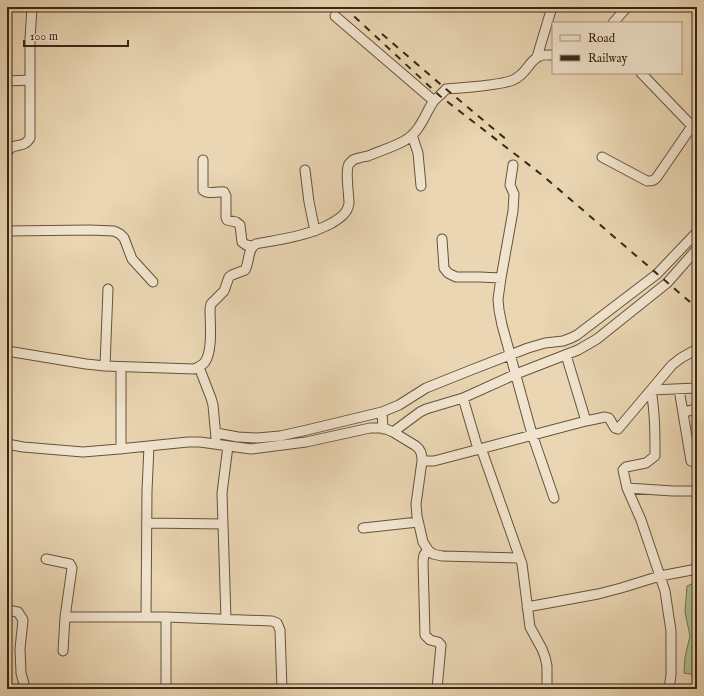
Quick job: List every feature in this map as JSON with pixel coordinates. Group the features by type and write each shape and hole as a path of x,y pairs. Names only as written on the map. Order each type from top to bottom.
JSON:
{"street":[{"path":"7,153 12,147 24,145 30,138 30,40 32,7"},
{"path":"203,160 203,190 207,193 224,192 226,196 227,220 240,225 242,242 246,245 253,246 256,244 301,236 323,228 341,218 349,205 347,171 348,165 353,160 398,144 412,136 422,123 434,101 446,89 503,83 519,78 524,74 537,57 552,7"},
{"path":"614,22 627,7"},
{"path":"335,16 434,101"},
{"path":"537,57 552,55"},
{"path":"602,157 647,181 654,180 694,123 641,74"},
{"path":"7,81 30,80"},
{"path":"412,136 418,153 421,186"},
{"path":"513,165 510,185 514,194 513,211 498,298 499,310 532,434 554,498"},
{"path":"305,170 309,202 315,231"},
{"path":"7,231 114,231 124,238 135,264 153,282"},
{"path":"393,432 426,409 435,405 463,398 513,364 528,348 563,341 577,335 657,274 697,232"},
{"path":"442,239 444,268 448,273 456,277 501,278"},
{"path":"7,351 105,366 194,369 199,367 207,358 211,340 211,304 224,291 229,278 232,275 245,270 253,246"},
{"path":"7,444 22,447 83,452 188,442 200,442 251,449 306,442 370,428 399,405 426,388 471,370 566,355 578,350 597,338 668,283 697,249"},
{"path":"105,366 108,290"},
{"path":"422,460 434,460 532,434 607,417 610,419 615,428 618,429 672,365 697,349"},
{"path":"566,355 586,421"},
{"path":"121,367 121,449"},
{"path":"199,367 213,405 217,444"},
{"path":"651,390 697,388"},
{"path":"679,389 692,461"},
{"path":"651,390 655,422 655,456 646,463 624,468 623,470 627,488 641,520 665,591 671,631 669,689"},
{"path":"463,398 479,449 522,564 530,628 542,649 545,658 547,666 547,689"},
{"path":"683,412 697,409"},
{"path":"383,419 393,432 420,449 422,460 416,504 418,522 423,542 428,550 433,554 442,556 520,558"},
{"path":"216,433 238,437 257,438 280,436 307,430 383,419"},
{"path":"146,617 146,523 149,446"},
{"path":"226,620 222,493 228,446"},
{"path":"627,488 697,491"},
{"path":"363,528 418,522"},
{"path":"146,523 223,524"},
{"path":"428,550 424,555 423,561 425,635 430,640 438,642 441,645 437,689"},
{"path":"46,559 70,564 72,568 65,617 63,651"},
{"path":"527,607 598,594 660,576 697,569"},
{"path":"7,610 18,612 23,620 20,650 21,673 24,689"},
{"path":"65,617 166,617 272,621 277,624 280,630 282,689"},
{"path":"166,617 166,689"}],"green space":[{"path":"697,582 697,675 684,673 685,657 690,636 685,612 687,586"}],"railway":[{"path":"344,7 440,96 542,175 697,308"},
{"path":"382,34 507,140"}]}
